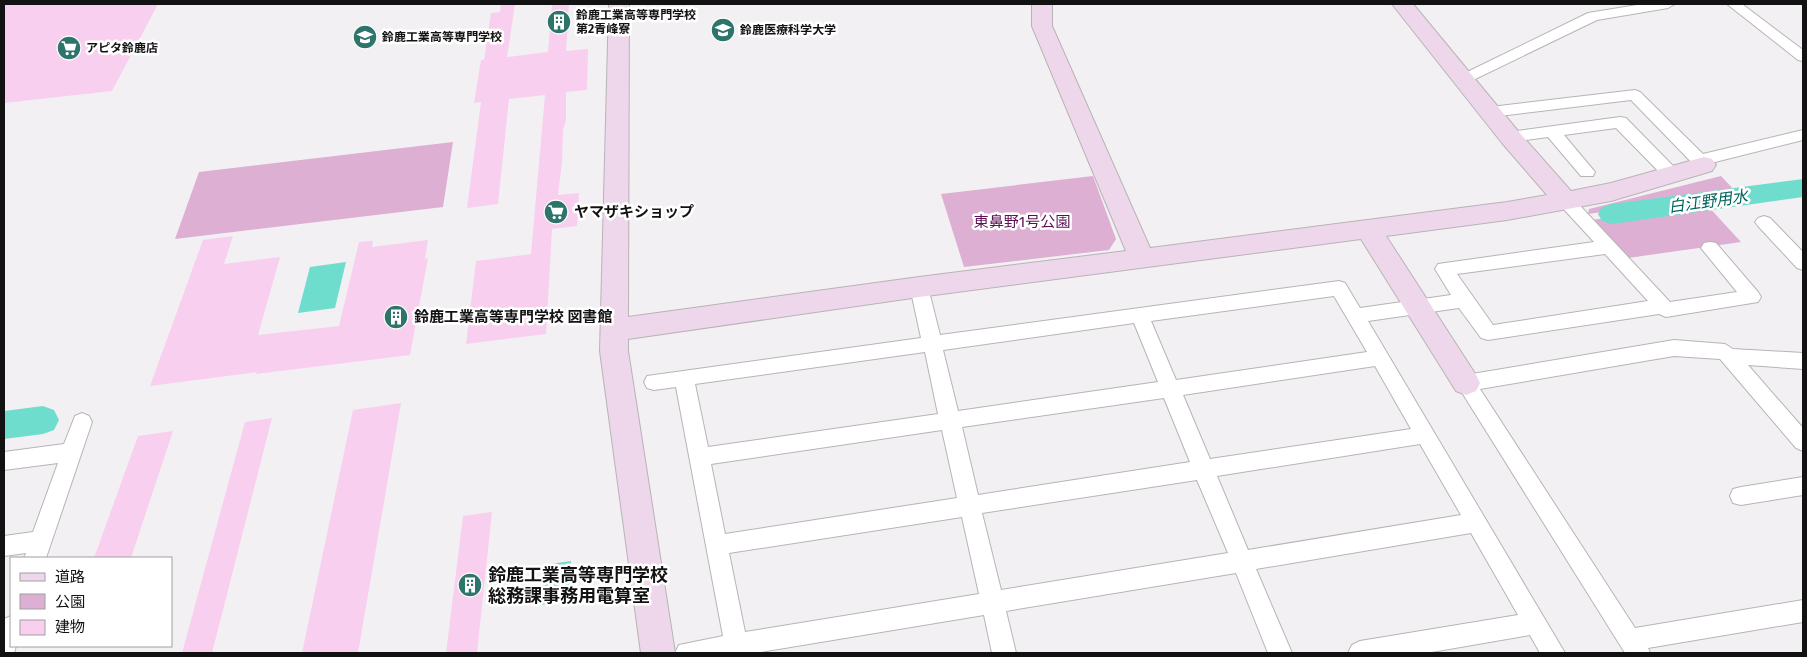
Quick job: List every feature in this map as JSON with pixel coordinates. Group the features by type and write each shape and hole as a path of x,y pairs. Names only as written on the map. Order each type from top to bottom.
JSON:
{"street":[{"path":"620,4 614,330 618,387 658,653"},
{"path":"1042,4 1042,26 1142,259"},
{"path":"1402,4 1510,137 1668,312"},
{"path":"1464,79 1593,16 1668,4"},
{"path":"1734,4 1803,57"},
{"path":"1491,112 1635,95 1702,163"},
{"path":"1510,137 1620,122 1671,174"},
{"path":"1552,132 1587,172"},
{"path":"614,330 918,287 1507,210 1611,192 1702,163 1803,135"},
{"path":"1764,222 1803,263"},
{"path":"1368,229 1634,647 1803,610"},
{"path":"1609,247 1444,269 1488,333 1668,312 1752,298 1710,248"},
{"path":"918,287 1004,653"},
{"path":"654,382 1339,288 1475,523 1553,653"},
{"path":"1356,316 1464,300"},
{"path":"1140,316 1280,653"},
{"path":"1466,383 1674,348 1725,352 1803,442"},
{"path":"1730,356 1803,361"},
{"path":"701,457 1380,358"},
{"path":"684,378 701,457 737,649"},
{"path":"4,546 38,549 82,422"},
{"path":"718,545 1425,435"},
{"path":"4,462 72,452"},
{"path":"1741,496 1803,486"},
{"path":"687,653 737,649 992,603 1475,523"},
{"path":"1360,653 1535,623"}],"green space":[{"path":"453,142 443,207 175,239 199,172"},
{"name":"東鼻野1号公園","path":"1093,176 1116,239 1109,250 964,267 941,194"},
{"path":"1721,176 1737,193 1588,214 1589,209"},
{"path":"1706,204 1741,242 1628,258 1592,220"}],"shaded area":[{"path":"346,262 335,308 298,313 310,267"},
{"path":"571,561 569,600 541,605 543,565"}],"building":[{"name":"アピタ鈴鹿店","path":"4,4 158,4 112,91 4,103"},
{"path":"501,4 515,4 507,57 548,52 552,4 569,4 566,51 588,49 587,90 566,92 566,120 563,130 558,195 579,193 577,226 552,229 546,334 466,344 476,261 531,254 545,95 509,99 498,204 467,208 481,102 474,103 481,60 484,60 491,13 500,12"},
{"path":"233,236 224,264 280,257 258,335 339,326 359,242 373,241 372,247 428,240 425,259 428,258 410,355 150,386 203,240"},
{"path":"401,403 358,653 302,653 353,410"},
{"path":"272,418 212,653 182,653 245,422"},
{"path":"173,431 131,557 94,557 138,436"},
{"name":"鈴鹿工業高等専門学校 総務課事務用電算室","path":"492,512 477,653 446,653 463,516"}],"waterway":[{"name":"白江野用水","path":"1612,214 1803,188"},
{"name":"白江野用水","path":"4,425 43,420"}],"place":[{"name":"鈴鹿工業高等専門学校 第2青峰寮","path":"559,22"},
{"name":"鈴鹿医療科学大学","path":"723,30"},
{"name":"鈴鹿工業高等専門学校","path":"365,37"},
{"name":"アピタ鈴鹿店","path":"69,48"},
{"name":"ヤマザキショップ","path":"556,212"},
{"name":"鈴鹿工業高等専門学校 図書館","path":"396,317"},
{"name":"鈴鹿工業高等専門学校 総務課事務用電算室","path":"470,585"}]}
